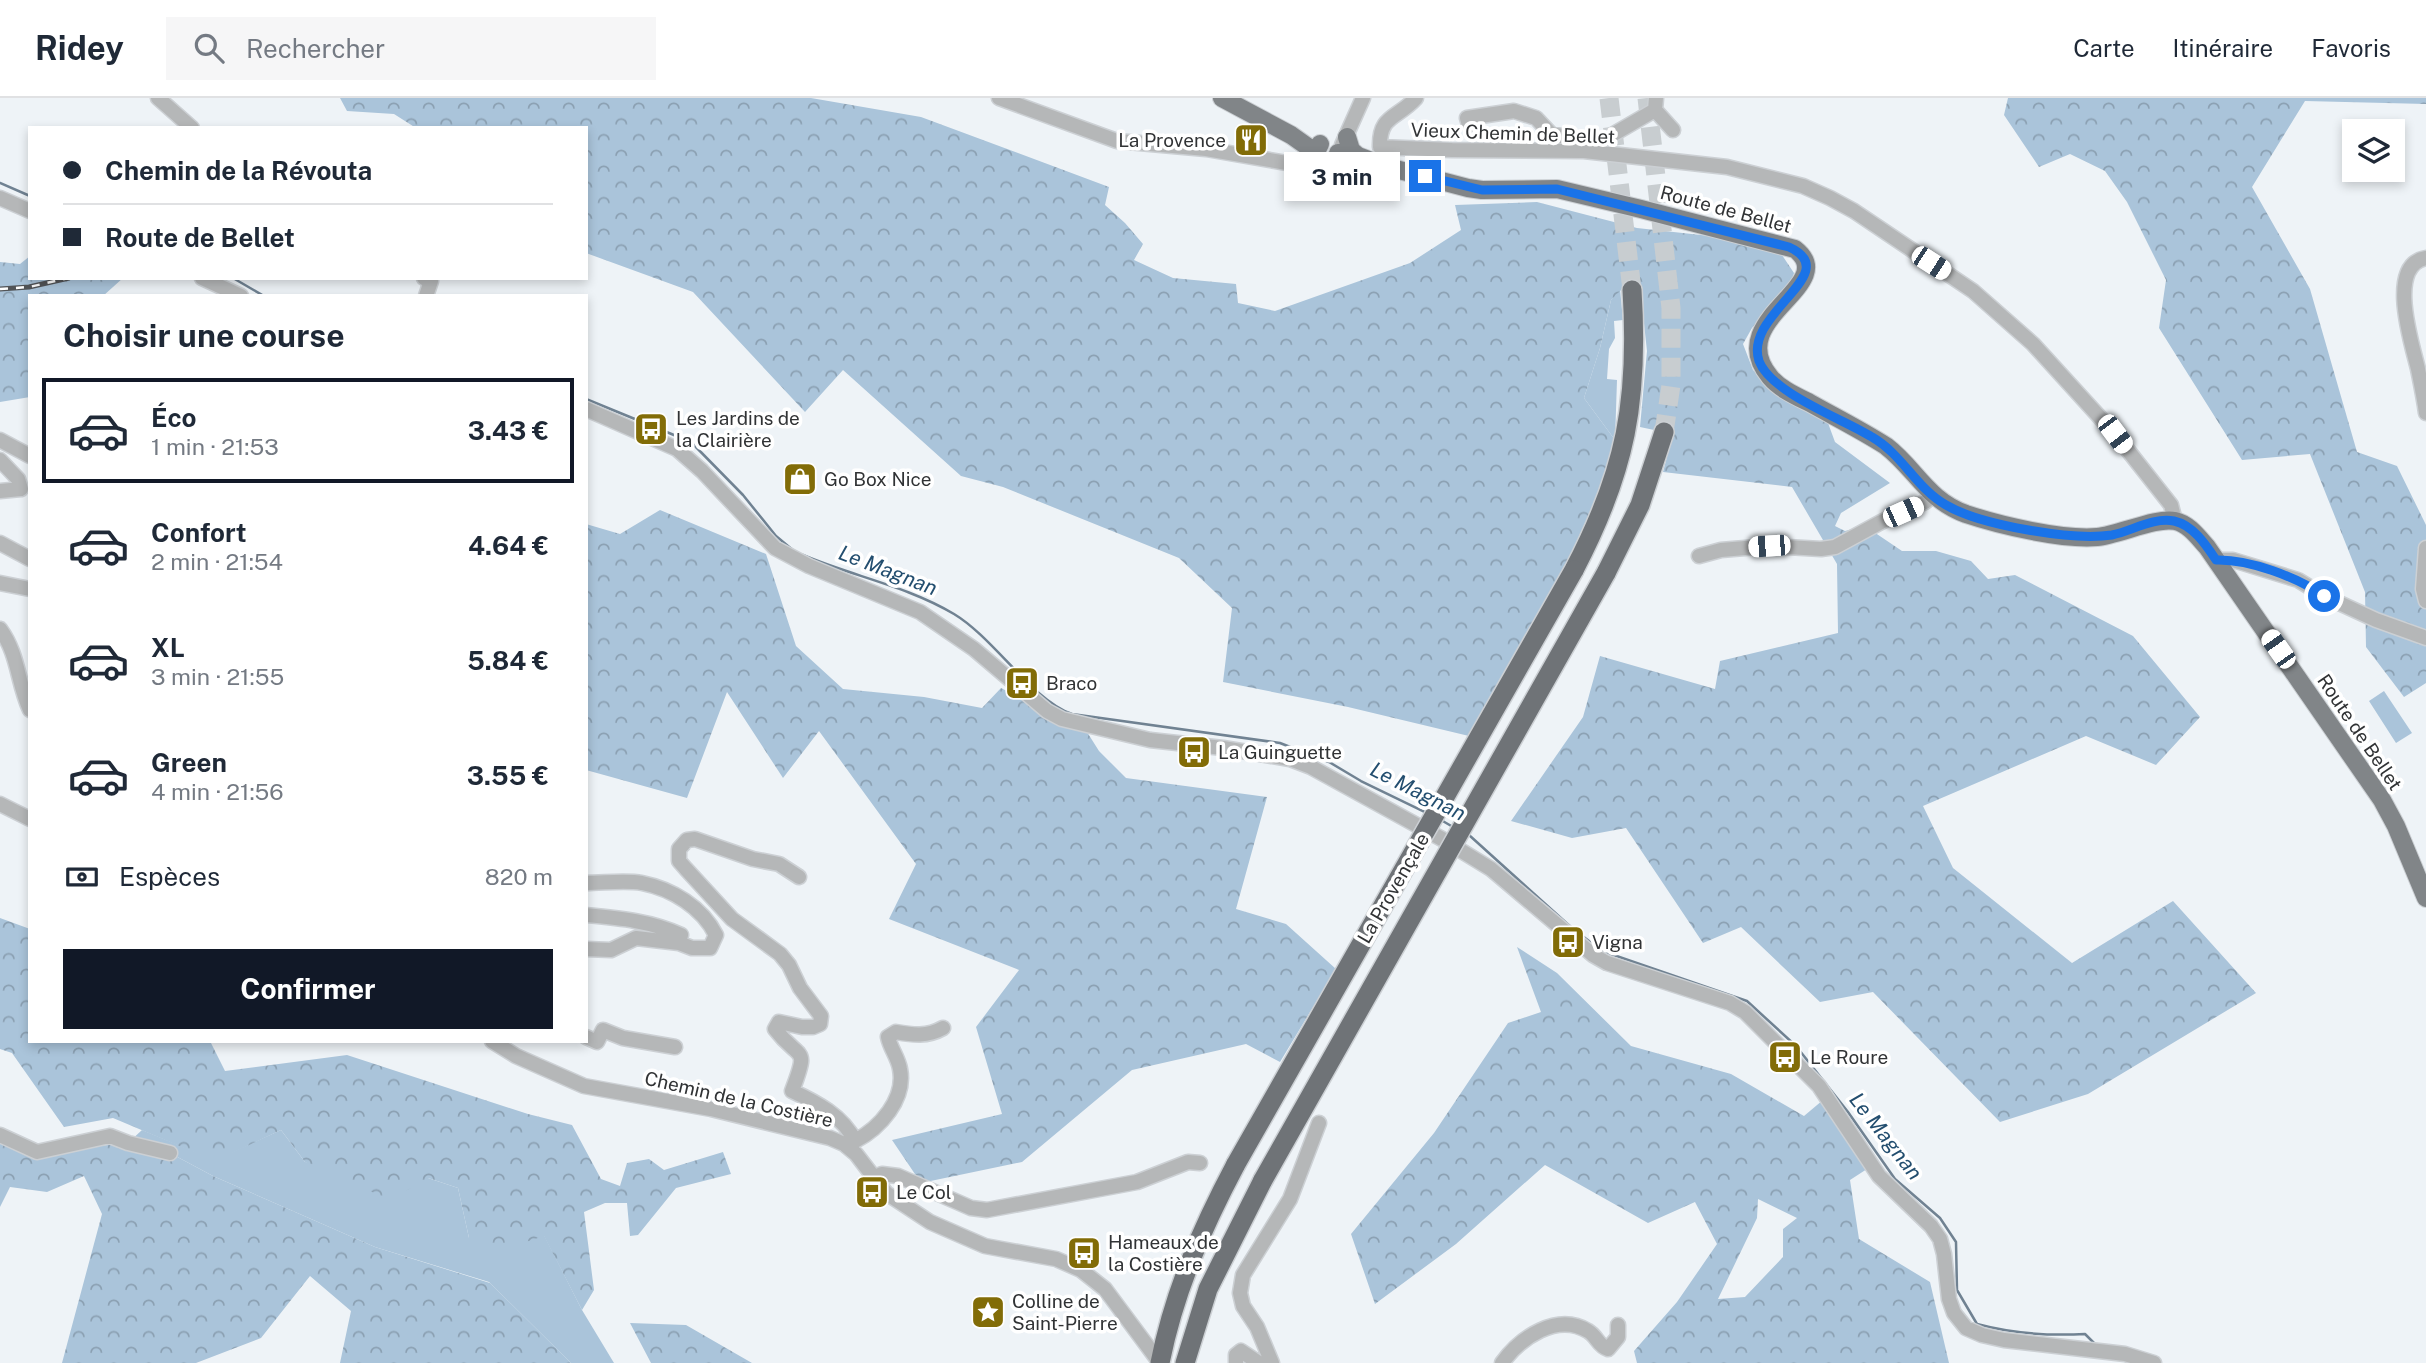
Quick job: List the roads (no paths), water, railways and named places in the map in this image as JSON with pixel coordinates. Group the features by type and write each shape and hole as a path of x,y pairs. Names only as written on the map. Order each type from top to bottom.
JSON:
{"highway":[{"name":"La Provençale","path":"1160,1363 1172,1309 1185,1273 1236,1164 1574,570 1608,498 1629,419 1634,362 1632,290"},
{"name":"La Provençale","path":"1185,1363 1208,1289 1263,1180 1606,573 1640,505 1664,432"}],"main road":[{"path":"1222,98 1291,135 1328,151 1372,157"},
{"path":"1328,151 1351,150 1372,157"},
{"name":"Route de Bellet","path":"1372,157 1482,190 1557,189 1795,249 1804,258 1807,271 1801,284 1770,317 1762,331 1758,352 1762,367 1779,386 1886,446 1933,496 1964,513 2061,536 2096,537 2126,532 2153,522 2175,522 2187,527 2198,536 2216,560 2382,800 2396,825 2426,898"}],"street":[{"path":"158,98 190,126"},
{"path":"999,98 1117,141 1206,149 1304,166 1328,151 1363,98"},
{"path":"1372,157 1377,130 1416,98"},
{"path":"1469,125 1467,118 1514,111 1536,118 1551,134 1600,142 1655,104 1673,130"},
{"name":"Vieux Chemin de Bellet","path":"1372,157 1597,152 1727,167 1803,186 1830,198 1854,211 1973,291 2033,344 2115,434 2171,505 2175,522"},
{"path":"0,198 28,210"},
{"path":"2426,258 2416,261 2409,269 2405,298 2406,316 2426,413"},
{"path":"206,280 236,294"},
{"path":"588,410 677,449 702,471 775,548 809,566 920,612 974,649 1054,716 1100,730 1150,740 1290,759 1311,766 1491,869 1593,955 1607,963 1730,1003 1745,1012 1819,1086 1872,1167 1931,1226 1940,1239 1944,1254 1949,1299 1962,1324 1982,1335 2138,1356 2154,1363"},
{"path":"0,440 28,455"},
{"path":"0,460 18,479 21,489 0,491"},
{"path":"1699,556 1721,550 1769,546 1821,549 1835,547 1933,496"},
{"path":"0,543 28,557"},
{"path":"2426,548 2423,589 2426,601"},
{"path":"2216,560 2233,560 2298,580 2324,596 2376,620 2426,638"},
{"path":"0,583 28,589"},
{"path":"0,629 13,652 28,705"},
{"path":"0,804 28,818"},
{"path":"799,877 779,864 752,859 695,839 687,840 679,849 679,861 732,919 780,954 821,1016 820,1024 813,1027 779,1022 775,1029 801,1057 802,1064 792,1091 831,1112 851,1132 853,1145 884,1119 901,1082 900,1066 888,1037 891,1034 916,1036 934,1033 943,1028"},
{"path":"588,883 640,883 673,894 709,920 716,935 710,948 692,948 679,943 636,939 611,950 588,949"},
{"path":"588,915 620,918 671,930 681,935 679,943"},
{"path":"588,1038 597,1042 603,1030 623,1038 675,1047"},
{"name":"Chemin de la Costière","path":"495,1043 516,1056 584,1086 711,1109 853,1145 873,1178 886,1193 902,1205 985,1247 1056,1259 1081,1270 1105,1289 1160,1363"},
{"path":"1272,1363 1257,1327 1243,1306 1240,1293 1243,1275 1290,1199 1319,1123"},
{"path":"0,1135 37,1152 110,1136 170,1153"},
{"path":"873,1178 881,1174 898,1177 971,1208 987,1210 1137,1182 1188,1162 1199,1163"},
{"path":"1502,1363 1518,1343 1556,1325 1573,1323 1591,1332 1602,1347 1608,1349 1615,1344 1618,1337 1618,1325"},
{"path":"1236,1363 1236,1355 1241,1351 1259,1363"}],"waterway":[{"name":"Le Magnan","path":"0,183 28,195"},
{"name":"Le Magnan","path":"236,280 261,294"},
{"name":"Le Magnan","path":"588,400 691,442 743,495 776,536 794,551"},
{"name":"Le Magnan","path":"803,555 917,596 954,614 984,638 1042,696 1072,714 1280,743 1329,762 1425,812"},
{"name":"Le Magnan","path":"1441,820 1453,827"},
{"name":"Le Magnan","path":"1469,835 1572,928 1602,951 1747,1001 1796,1046 1848,1112 1895,1179 1940,1218 1956,1242 1957,1290 1977,1324 2031,1334 2085,1334 2097,1346"}],"tunnel":[{"path":"1609,98 1632,290"},
{"path":"1647,98 1671,308 1671,385 1664,432"}],"railway":[{"path":"0,289 29,287 60,280"}],"place":[{"name":"La Provence","path":"1251,140"},
{"name":"Les Jardins de la Clairière","path":"651,429"},
{"name":"Go Box Nice","path":"800,479"},
{"name":"Braco","path":"1022,683"},
{"name":"La Guinguette","path":"1194,752"},
{"name":"Vigna","path":"1568,942"},
{"name":"Le Roure","path":"1785,1057"},
{"name":"Le Col","path":"872,1192"},
{"name":"Hameaux de la Costière","path":"1084,1253"},
{"name":"Colline de Saint-Pierre","path":"988,1312"}]}
